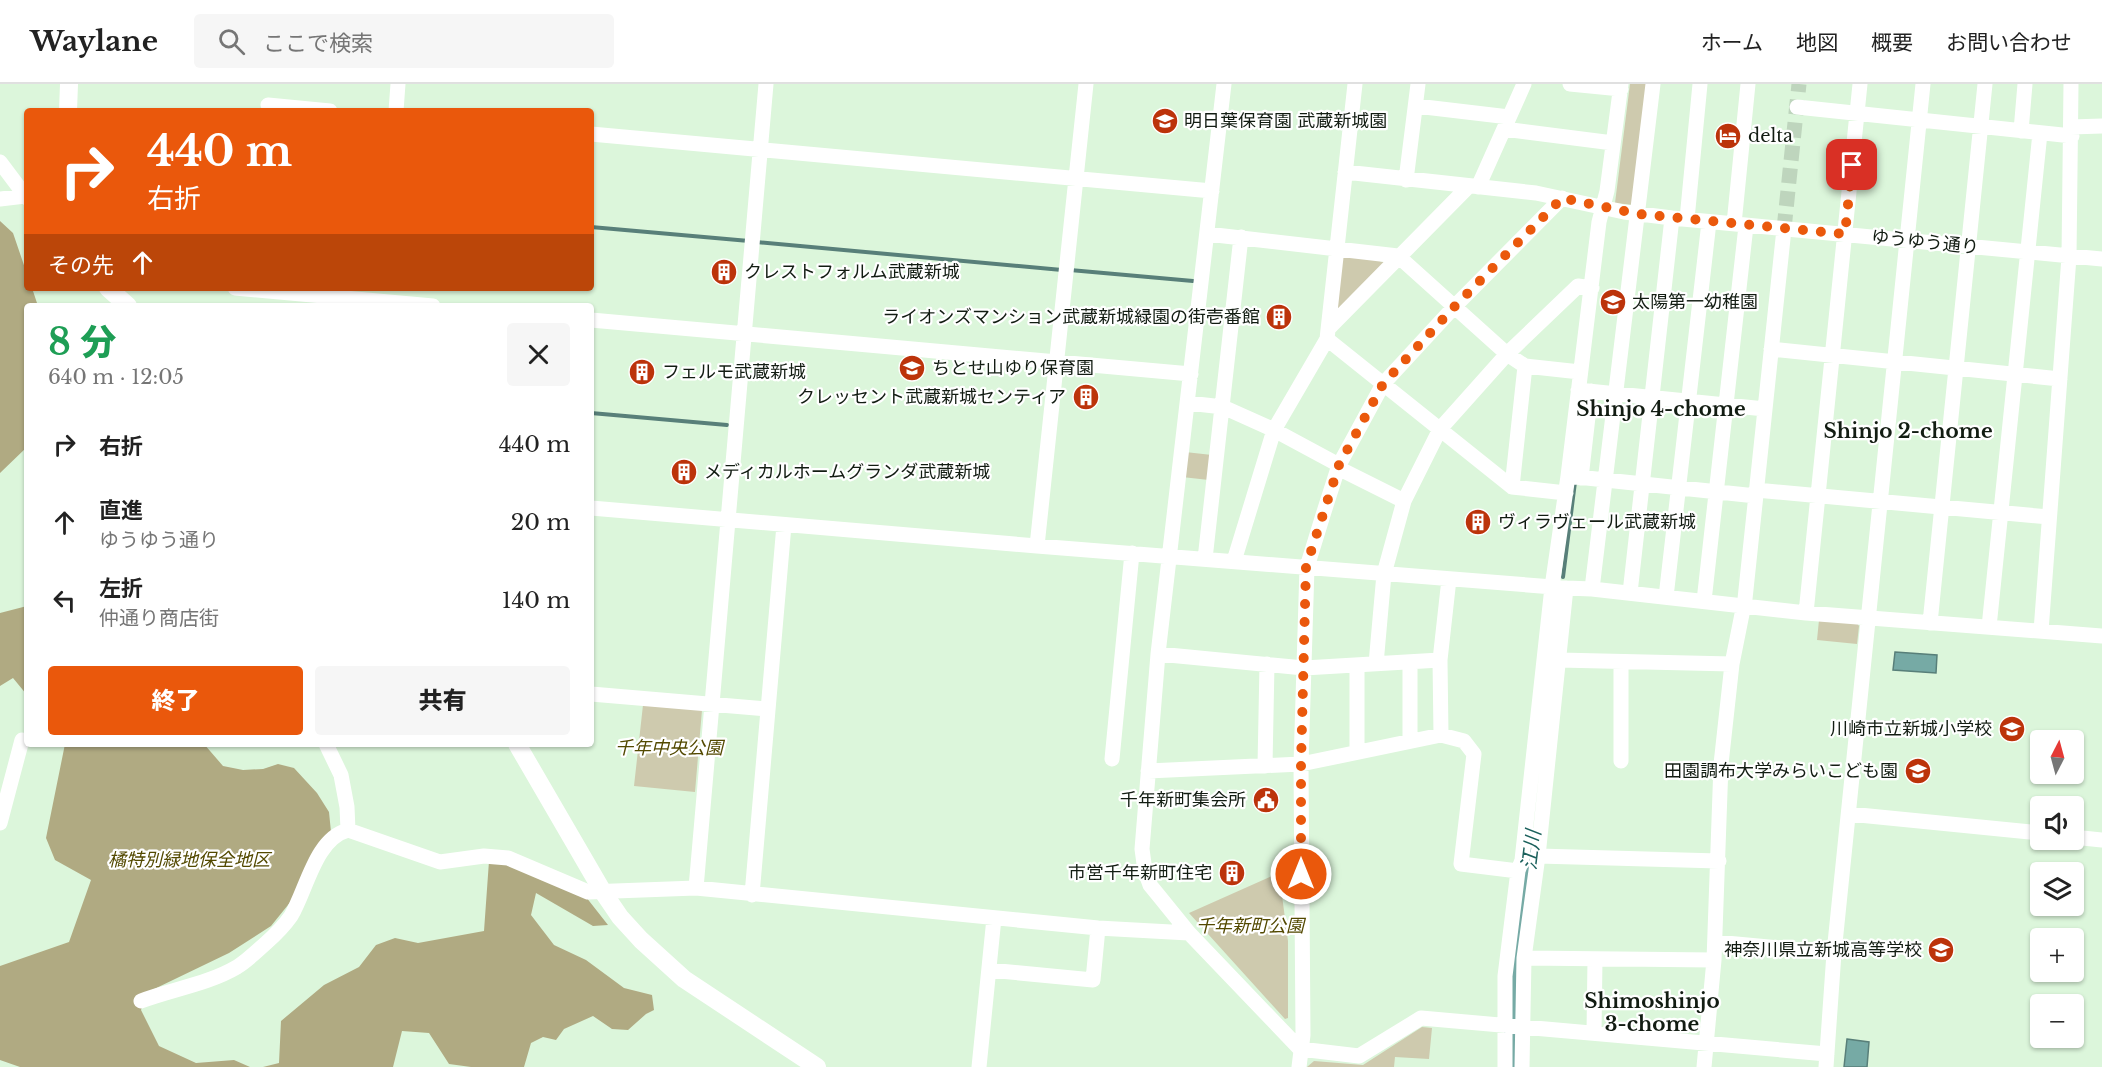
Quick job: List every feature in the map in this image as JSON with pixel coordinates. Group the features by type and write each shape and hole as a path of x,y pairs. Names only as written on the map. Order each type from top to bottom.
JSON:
{"main road":[{"path":"68,108 69,84"},
{"path":"111,291 125,303"},
{"path":"519,747 603,892 640,940 684,978 817,1067"}],"street":[{"path":"396,108 398,84"},
{"path":"696,888 766,84"},
{"path":"1036,546 1086,84"},
{"path":"1224,84 1158,654 1142,849 1145,871 1150,885 1189,933 1300,1049 1359,1056 1421,1018 1706,1044 1826,1060 1834,953 1923,84"},
{"path":"1327,334 1355,84"},
{"path":"1406,180 1418,84"},
{"path":"1234,561 1274,430 1327,334 1398,256 1474,187 1524,84"},
{"path":"1522,1067 1529,863 1559,588 1566,493 1575,477 1585,390 1580,372 1621,87 1570,84"},
{"path":"1592,589 1653,84"},
{"path":"1630,593 1651,397 1700,84"},
{"path":"1704,601 1725,405 1740,225 1748,84"},
{"path":"1806,613 1860,84"},
{"path":"1930,622 1985,84"},
{"path":"2021,131 2025,84"},
{"path":"2041,631 2069,257 2071,84"},
{"path":"268,105 299,108"},
{"path":"1416,106 1613,142"},
{"path":"1797,107 2040,133 2102,126"},
{"path":"1989,627 2040,133"},
{"path":"594,134 1212,191"},
{"path":"0,162 24,194"},
{"name":"ゆうゆう通り","path":"1345,172 1562,198 1638,214 1679,219 2102,259"},
{"path":"0,199 24,197"},
{"path":"1299,1067 1303,1035 1301,764 1306,567 1338,466 1383,384 1455,306 1562,198"},
{"path":"1666,597 1709,222"},
{"path":"1704,1067 1714,960 1721,764 1732,664 1743,606 1784,229"},
{"path":"1208,234 1398,256 1507,354 1525,366 1580,372"},
{"path":"1205,559 1241,237"},
{"path":"1376,664 1384,574 1404,501 1440,429 1507,354 1578,286 1592,288"},
{"path":"278,291 379,298 413,303"},
{"path":"594,320 1191,374"},
{"path":"1327,334 1383,384 1512,487 1566,493"},
{"path":"1772,349 2060,380"},
{"path":"1512,487 1525,366"},
{"path":"1585,390 1765,409"},
{"path":"1188,403 1223,407 1274,430 1404,501"},
{"path":"1575,477 1717,492 1817,495 2049,517"},
{"path":"594,508 1132,554 1592,589 1806,613 2102,636"},
{"path":"752,895 784,525"},
{"path":"1112,759 1132,554"},
{"path":"1440,735 1440,660 1449,579"},
{"path":"1505,1067 1505,976 1529,863 1559,660 1559,588"},
{"path":"1158,654 1304,668 1440,660"},
{"path":"1559,660 1732,664"},
{"path":"1410,662 1410,741"},
{"path":"1621,663 1621,761"},
{"path":"1264,766 1267,664"},
{"path":"1357,665 1358,751"},
{"path":"594,694 768,709"},
{"path":"1148,771 1301,764 1440,735 1464,741 1474,754 1461,864 1719,861"},
{"path":"0,823 22,740"},
{"path":"327,747 341,775 347,807 348,830"},
{"path":"1849,814 2030,832"},
{"path":"141,1001 222,975 239,966 279,932 291,916 322,850 333,836 348,830 440,862 484,856 508,858 588,892 696,888 1098,928 1189,933"},
{"path":"2084,838 2102,840"},
{"path":"979,1067 994,918"},
{"path":"988,970 1094,980 1098,928"},
{"path":"1715,942 1834,953"},
{"path":"1524,958 1714,960"},
{"path":"1594,1033 1595,958"}],"green space":[{"path":"1630,84 1648,84 1634,205 1615,203"},
{"path":"0,221 13,233 24,265 24,291 33,291 37,303 24,303 24,450 0,473"},
{"path":"1345,252 1387,263 1335,312 1341,255"},
{"path":"1185,452 1212,455 1209,480 1182,477"},
{"path":"24,607 24,691 13,678 0,686 0,613"},
{"path":"1819,620 1857,623 1859,626 1857,644 1817,640"},
{"name":"千年中央公園","path":"643,705 702,710 695,792 634,786"},
{"name":"橘特別緑地保全地区","path":"64,747 207,747 223,766 243,770 263,769 278,764 294,768 317,793 329,812 331,832 292,900 271,926 229,953 148,992 141,1010 159,1046 196,1063 234,1060 250,1067 20,1067 0,1060 0,966 69,942 91,880 55,860 46,838"},
{"path":"489,861 512,865 586,897 608,925 593,926 536,893 531,915 554,945 586,960 624,988 652,995 654,1010 628,1030 612,1029 593,1016 564,1029 556,1040 543,1037 531,1043 524,1067 471,1067 449,1064 429,1033 402,1031 393,1067 263,1067 279,1063 281,1021 324,985 359,967 376,945 395,938 418,943 484,931"},
{"name":"千年新町公園","path":"1279,873 1288,941 1288,1018 1285,1019 1189,913"},
{"path":"1422,1027 1432,1028 1429,1059 1395,1057 1394,1067 1307,1067 1314,1061 1363,1065"}],"water":[{"path":"1895,652 1937,655 1936,673 1893,670"},
{"path":"1847,1039 1869,1042 1867,1067 1844,1067"}],"waterway":[{"path":"594,227 749,241"},
{"path":"756,242 1062,270"},
{"path":"1070,270 1193,281"},
{"path":"594,413 727,425"},
{"path":"1563,577 1575,482"},
{"name":"江川","path":"1515,1067 1516,982 1531,840"}],"tunnel":[{"path":"1784,229 1799,84"}],"place":[{"name":"明日葉保育園 武蔵新城園","path":"1165,121"},
{"name":"delta","path":"1728,136"},
{"name":"クレストフォルム武蔵新城","path":"724,272"},
{"name":"太陽第一幼稚園","path":"1613,302"},
{"name":"ライオンズマンション武蔵新城緑園の街壱番館","path":"1279,317"},
{"name":"ちとせ山ゆり保育園","path":"912,368"},
{"name":"フェルモ武蔵新城","path":"642,372"},
{"name":"クレッセント武蔵新城センティア","path":"1086,397"},
{"name":"メディカルホームグランダ武蔵新城","path":"684,472"},
{"name":"ヴィラヴェール武蔵新城","path":"1478,522"},
{"name":"川崎市立新城小学校","path":"2012,729"},
{"name":"田園調布大学みらいこども園","path":"1918,771"},
{"name":"千年新町集会所","path":"1266,800"},
{"name":"市営千年新町住宅","path":"1232,873"},
{"name":"神奈川県立新城高等学校","path":"1941,950"}],"district":[{"name":"Shinjo 4-chome","path":"1661,409"},
{"name":"Shinjo 2-chome","path":"1908,431"},
{"name":"Shimoshinjo 3-chome","path":"1652,1012"}],"route":[{"path":"1301,874 1306,567 1339,465 1383,384 1455,306 1562,198 1638,214 1845,234 1852,165"}]}
